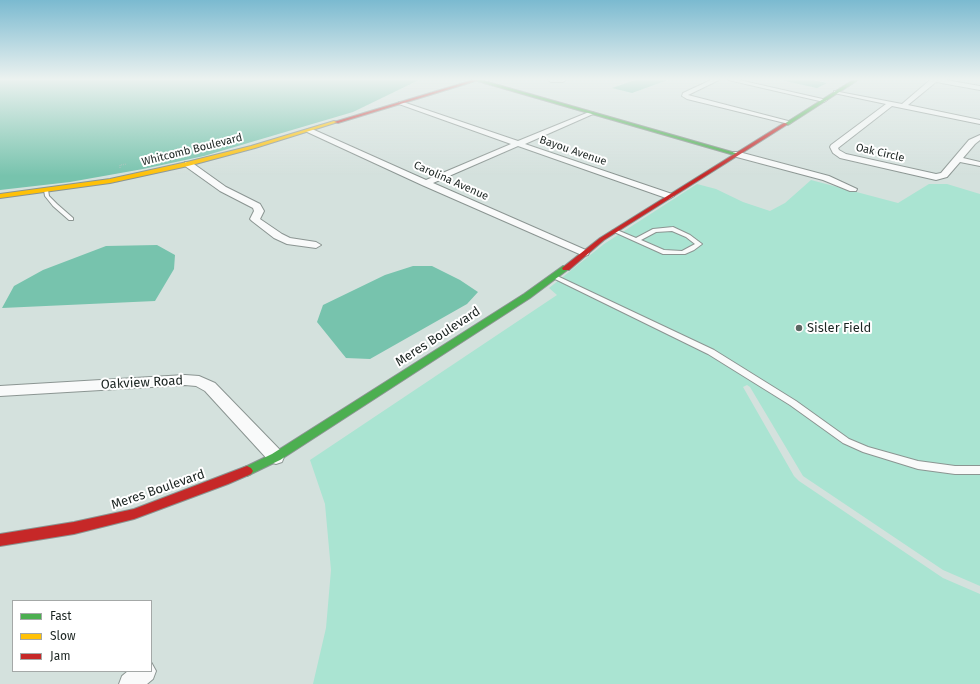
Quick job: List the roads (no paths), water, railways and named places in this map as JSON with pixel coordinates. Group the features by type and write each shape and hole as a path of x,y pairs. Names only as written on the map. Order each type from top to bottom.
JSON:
{"street":[{"name":"Whitcomb Boulevard","path":"0,196 46,191 132,177 188,164 371,112"},
{"name":"Bayou Avenue","path":"426,112 669,196"},
{"path":"587,112 826,178 853,189"},
{"path":"747,112 789,122"},
{"name":"Meres Boulevard","path":"0,540 74,528 134,514 224,481 276,456 516,303 555,277 615,231 805,112"},
{"name":"Oak Circle","path":"879,112 834,146 836,151 843,156 936,177 944,175 972,142 980,137"},
{"path":"931,112 980,122"},
{"path":"425,182 591,113"},
{"name":"Carolina Avenue","path":"309,130 584,254"},
{"path":"958,159 980,164"},
{"path":"188,164 223,189 242,197 257,206 259,211 255,219 256,221 278,236 287,241 316,245"},
{"name":"Oakview Road","path":"0,391 185,380 199,381 210,387 276,456"},
{"path":"130,684 144,672"}],"lane":[{"path":"46,191 47,196 55,205 71,219"},
{"path":"615,231 663,252 683,253 699,244 688,236 673,229 655,230 637,240"},
{"path":"555,277 711,352 794,403 846,441 866,450 918,465 955,470 980,470"}],"place":[{"name":"Sisler Field","path":"799,328"}]}
